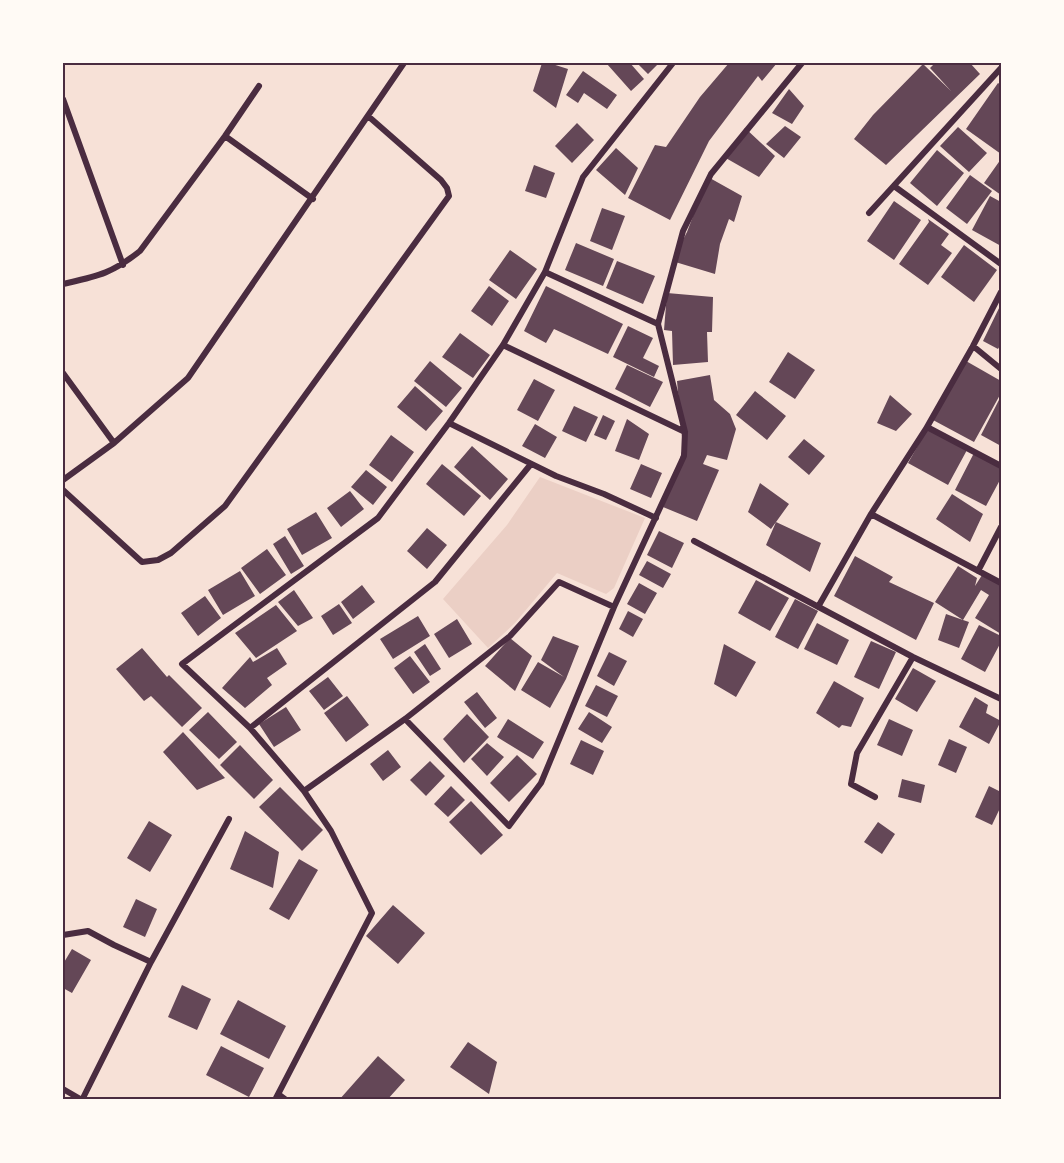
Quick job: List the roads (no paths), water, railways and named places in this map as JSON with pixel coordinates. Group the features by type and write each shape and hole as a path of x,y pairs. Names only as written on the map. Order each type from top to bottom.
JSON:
{"street":[{"path":"63,480 114,443 188,378 404,63"},
{"path":"286,1100 277,1097 372,913 331,831 304,790 250,728 182,664 378,518 449,423 503,345 545,272 583,177 673,63"},
{"path":"405,720 509,826 541,783 614,607 684,456 685,432 658,324 683,231 711,174 802,63"},
{"path":"869,213 1001,68"},
{"path":"63,284 108,273 123,265 140,251 259,86"},
{"path":"63,99 123,265"},
{"path":"63,490 142,562 158,560 171,553 225,506 449,196 441,180 368,116"},
{"path":"225,136 312,199"},
{"path":"894,186 1001,264"},
{"path":"545,272 658,324"},
{"path":"818,607 871,514 927,427 1001,292"},
{"path":"503,345 685,432"},
{"path":"973,346 1001,369"},
{"path":"63,374 114,443"},
{"path":"449,423 531,464 656,518"},
{"path":"927,427 1001,466"},
{"path":"250,728 435,582 531,464"},
{"path":"871,514 1001,584"},
{"path":"978,571 1001,527"},
{"path":"694,541 913,657 1001,699"},
{"path":"304,790 405,720 519,628 559,582 614,607"},
{"path":"875,797 851,784 857,753 913,657"},
{"path":"63,1089 82,1100 151,962 229,819"},
{"path":"63,936 88,931 151,962"}]}
